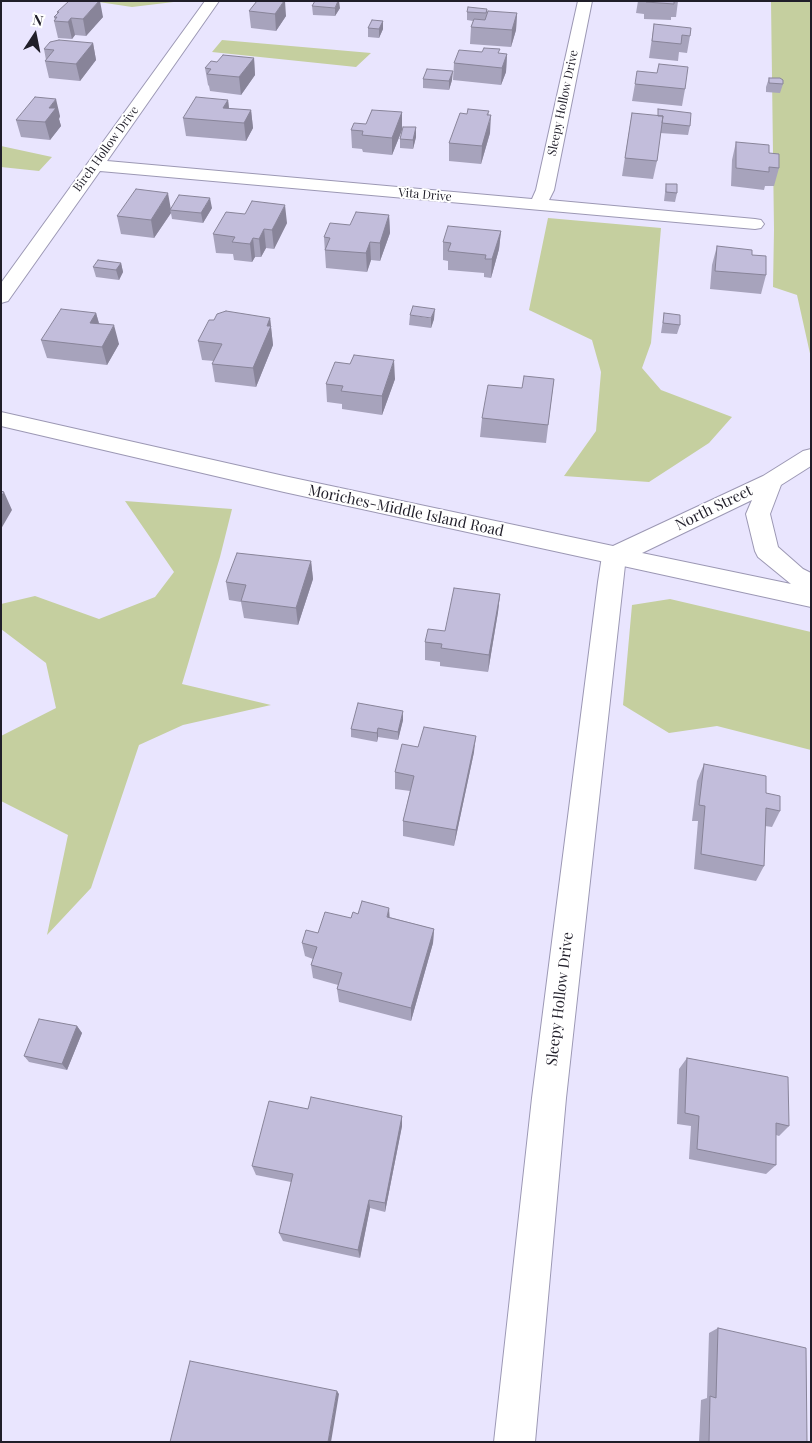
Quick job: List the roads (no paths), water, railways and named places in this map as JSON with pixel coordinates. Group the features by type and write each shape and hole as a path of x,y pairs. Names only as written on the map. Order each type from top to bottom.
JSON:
{"street":[{"name":"Birch Hollow Drive","path":"1,297 212,1"},
{"name":"Sleepy Hollow Drive","path":"540,204 546,190 585,1"},
{"name":"Vita Drive","path":"95,165 755,224"},
{"name":"Moriches-Middle Island Road","path":"1,419 284,484 811,598"},
{"name":"North Street","path":"614,556 771,481 811,456"},
{"path":"771,481 758,514 768,551 794,575 811,584"},
{"name":"Sleepy Hollow Drive","path":"514,1442 549,1098 608,592 614,556"}]}
